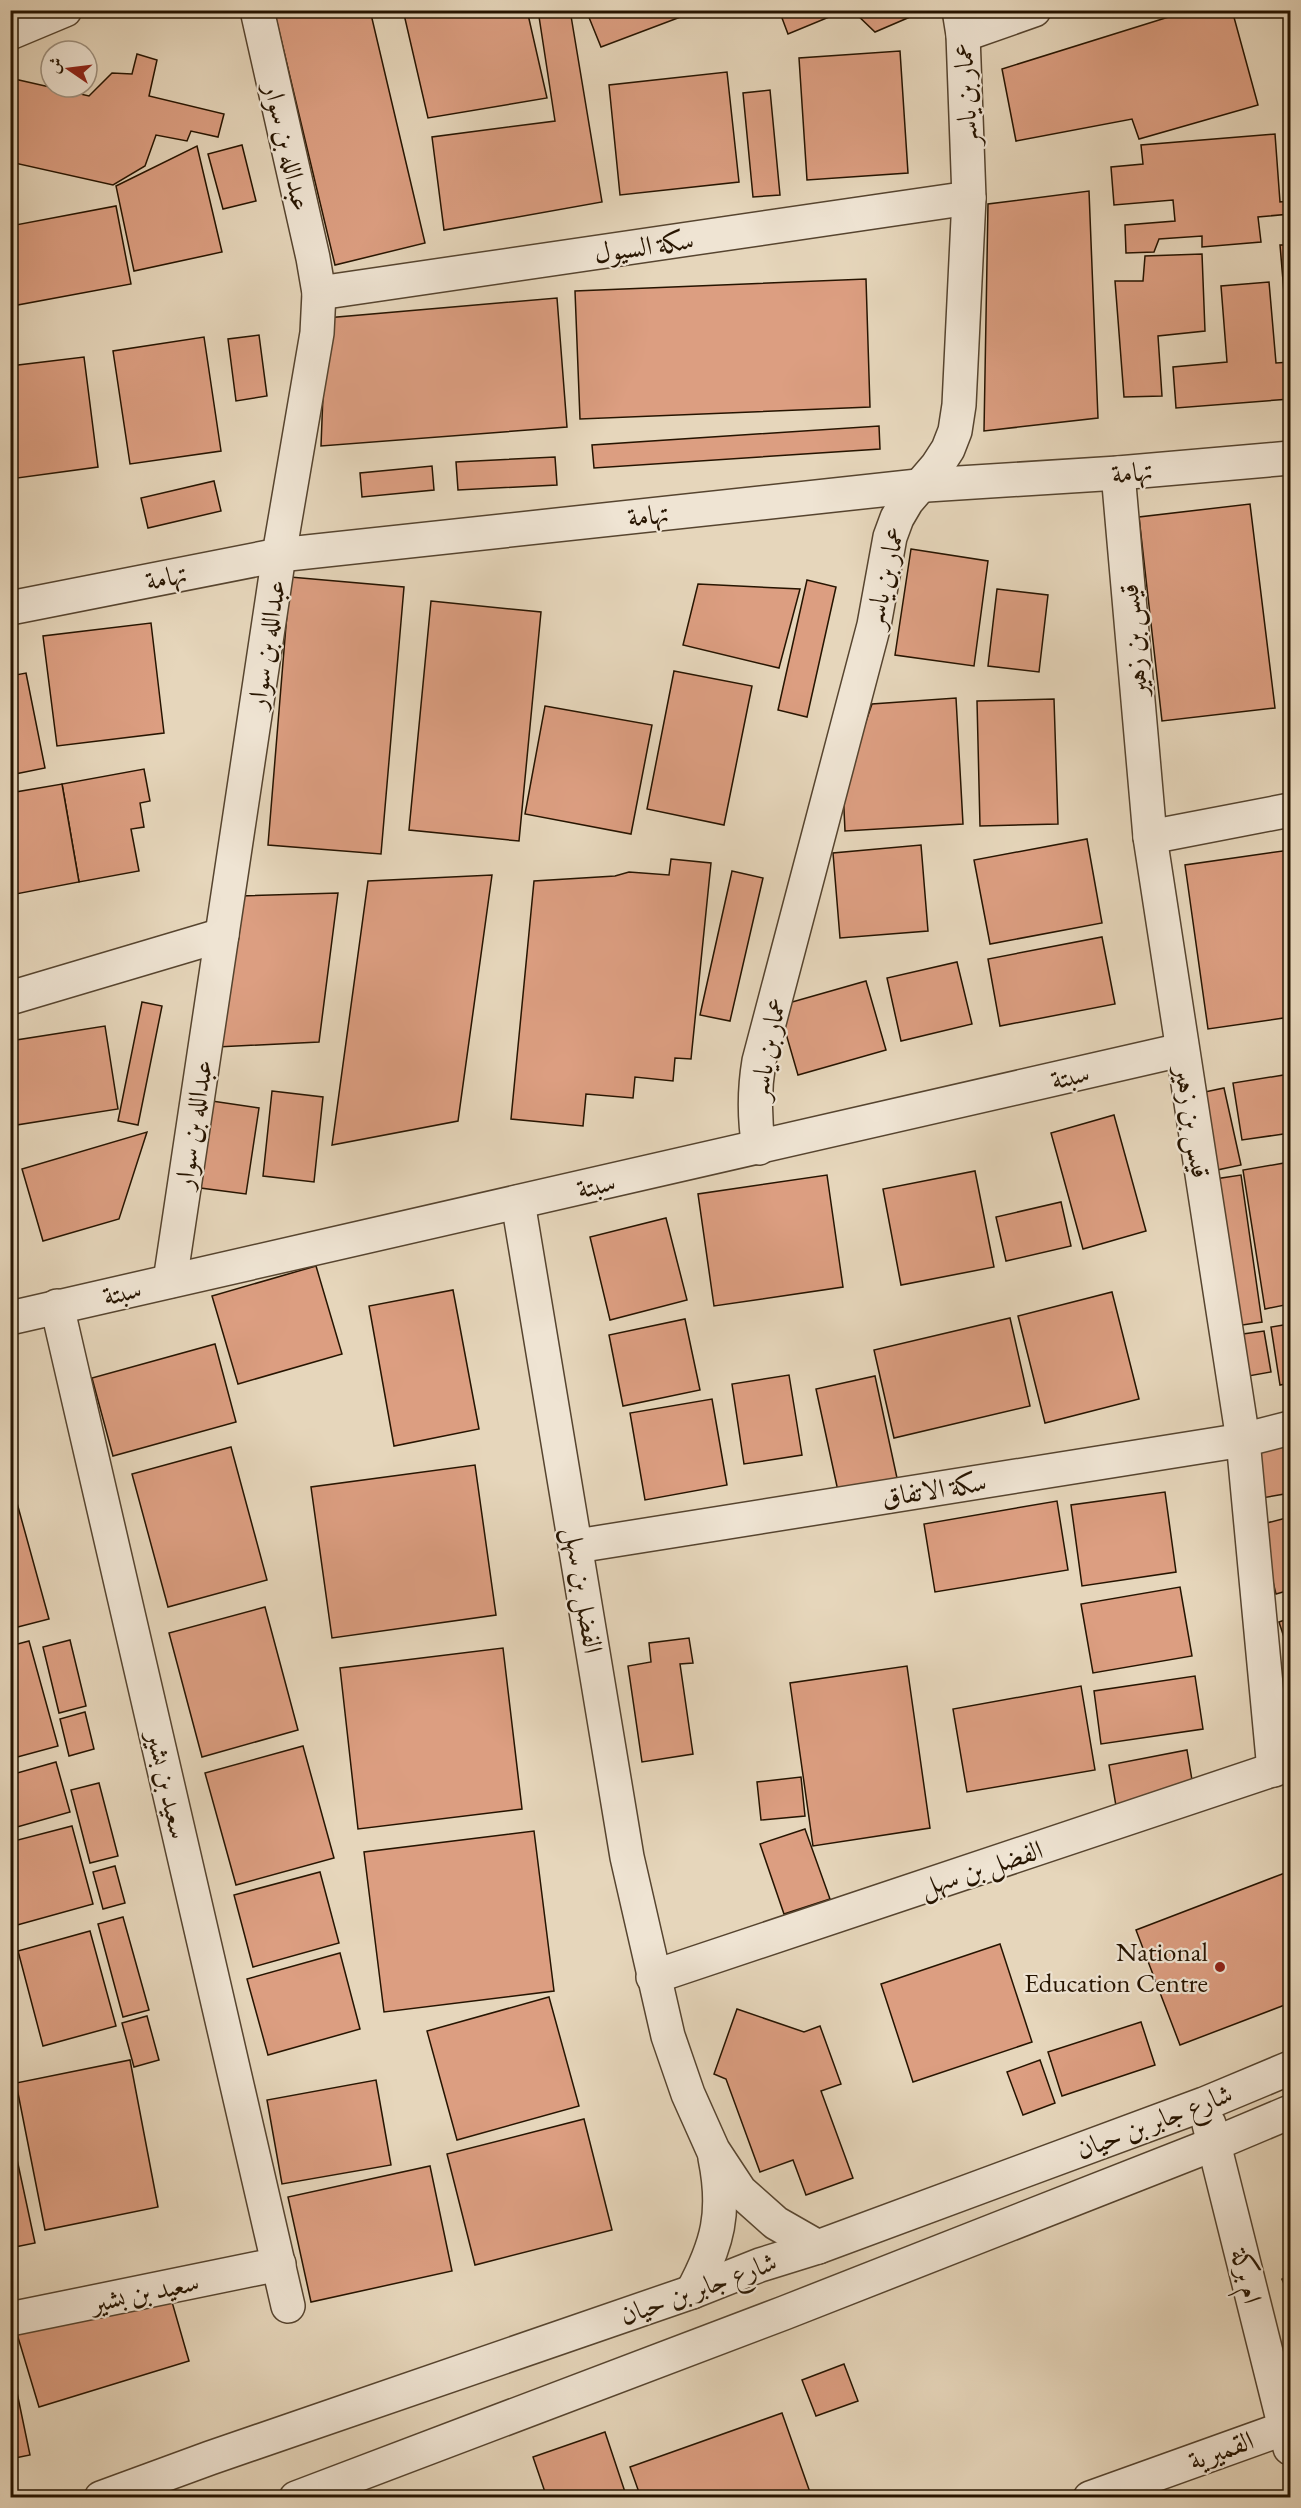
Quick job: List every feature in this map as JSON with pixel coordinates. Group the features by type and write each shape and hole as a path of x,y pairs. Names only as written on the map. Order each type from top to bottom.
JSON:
{"street":[{"path":"10,33 65,10"},
{"name":"عبدالله بن سوار","path":"170,1281 279,555 317,333 319,293 257,10"},
{"path":"961,23 1034,10"},
{"name":"عمار بن ياسر","path":"759,1148 754,1119 754,1090 759,1061 874,625 890,537 897,518 919,486 937,466 955,432 959,405 969,198 961,23"},
{"name":"سكة السيول","path":"319,293 969,198"},
{"name":"تهامة","path":"10,608 279,555 919,486 1118,473 1290,458"},
{"name":"قيس بن زهير","path":"1118,473 1150,837 1181,1050 1243,1440 1282,1767"},
{"path":"1150,837 1290,810"},
{"path":"10,998 222,935"},
{"name":"سبتة","path":"10,1317 1181,1050"},
{"name":"الفضل بن سهل","path":"518,1202 627,1857 668,2037 688,2094 713,2150 740,2191 776,2223 818,2247"},
{"name":"سعيد بن بشير","path":"57,1306 288,2306"},
{"name":"سكة الاتفاق","path":"577,1546 1243,1440 1290,1428"},
{"name":"الفضل بن سهل","path":"653,1977 1282,1767"},
{"name":"شارع جابر بن حيان","path":"113,2495 167,2486 760,2265 818,2247 1204,2104 1290,2068"},
{"name":"ام بركة","path":"1204,2104 1288,2438"},
{"name":"شارع جابر بن حيان","path":"305,2496 795,2308 1290,2112"},
{"name":"الفضل بن سهل","path":"692,2292 709,2259 719,2223 721,2186 713,2150"},
{"name":"سعيد بن بشير","path":"10,2319 279,2264"},
{"name":"القميرية","path":"1090,2498 1288,2438"}],"building":[{"path":"274,10 370,10 425,243 335,265"},
{"path":"403,10 527,10 547,98 428,118"},
{"path":"538,10 570,10 602,202 444,230 432,137 555,121"},
{"path":"586,10 699,10 601,47"},
{"path":"779,10 846,10 788,34"},
{"path":"852,10 908,10 910,17 875,32"},
{"path":"1191,10 1232,10 1258,105 1139,139 1132,119 1016,141 1002,69"},
{"path":"900,51 908,173 807,180 799,58"},
{"path":"137,54 157,60 149,96 224,114 218,137 191,131 187,141 156,135 145,166 113,185 10,162 10,78 39,85 39,99 99,99 99,86 112,73 132,74"},
{"path":"727,72 739,182 620,195 609,85"},
{"path":"770,90 780,195 753,197 743,93"},
{"path":"1275,134 1280,202 1290,201 1290,214 1258,217 1261,242 1202,247 1202,236 1159,239 1154,252 1126,253 1125,225 1175,221 1173,200 1114,205 1111,167 1143,164 1141,145"},
{"path":"242,145 256,201 223,209 208,154"},
{"path":"197,146 222,252 134,271 116,186"},
{"path":"1089,191 1098,418 984,431 988,204"},
{"path":"116,206 131,284 12,306 10,226"},
{"path":"1280,245 1290,245 1290,340 1288,340"},
{"path":"1202,254 1205,331 1158,336 1162,396 1124,397 1115,281 1143,281 1145,256"},
{"path":"866,279 870,407 580,419 575,291"},
{"path":"1269,282 1276,363 1290,362 1290,399 1176,408 1173,367 1227,362 1221,286"},
{"path":"557,298 567,427 321,446 326,318"},
{"path":"259,335 267,396 236,401 228,339"},
{"path":"204,337 221,451 130,464 113,351"},
{"path":"84,357 98,467 10,479 10,366"},
{"path":"879,426 880,449 594,468 592,445"},
{"path":"555,457 557,485 458,490 456,462"},
{"path":"432,466 434,490 362,497 360,473"},
{"path":"214,481 221,511 148,528 141,498"},
{"path":"1250,504 1275,708 1162,721 1139,517"},
{"path":"1290,543 1290,587 1284,544"},
{"path":"911,549 988,561 974,666 895,655"},
{"path":"290,577 404,587 381,854 268,845"},
{"path":"807,580 836,587 807,717 778,710"},
{"path":"698,584 800,589 779,668 683,645"},
{"path":"997,589 1048,595 1039,672 988,666"},
{"path":"431,601 541,612 519,841 409,830"},
{"path":"151,623 164,733 57,746 43,636"},
{"path":"674,671 752,686 724,825 647,809"},
{"path":"26,673 45,768 10,775 10,676"},
{"path":"956,698 963,824 845,831 843,788 872,704"},
{"path":"1054,699 1058,824 980,826 977,701"},
{"path":"545,706 652,725 631,834 525,814"},
{"path":"144,769 150,801 140,803 144,827 131,829 139,871 79,882 62,784"},
{"path":"62,784 79,882 16,894 10,865 10,793"},
{"path":"1087,839 1102,923 990,944 974,860"},
{"path":"921,845 928,931 840,938 833,853"},
{"path":"1290,850 1290,1017 1208,1029 1185,865"},
{"path":"671,859 711,863 691,1059 675,1058 673,1081 635,1077 633,1098 586,1094 583,1126 511,1119 534,881 615,876 629,872 669,875"},
{"path":"732,871 763,878 730,1021 700,1015"},
{"path":"492,875 458,1121 332,1145 368,881"},
{"path":"338,893 319,1042 217,1047 240,896"},
{"path":"1102,937 1115,1004 1000,1026 988,959"},
{"path":"957,962 972,1024 901,1041 887,978"},
{"path":"866,981 886,1050 798,1075 778,1006"},
{"path":"142,1002 162,1006 138,1125 118,1121"},
{"path":"105,1026 118,1109 10,1126 10,1041"},
{"path":"1290,1074 1290,1133 1242,1140 1233,1083"},
{"path":"1224,1088 1241,1165 1217,1170 1200,1093"},
{"path":"272,1091 323,1097 314,1182 263,1176"},
{"path":"205,1100 259,1108 246,1194 193,1187"},
{"path":"1114,1115 1146,1231 1083,1249 1051,1133"},
{"path":"147,1132 119,1219 43,1241 22,1169"},
{"path":"1290,1162 1290,1304 1265,1309 1243,1170"},
{"path":"975,1171 994,1267 901,1285 883,1189"},
{"path":"827,1175 843,1287 714,1306 698,1194"},
{"path":"1241,1175 1262,1322 1236,1326 1215,1179"},
{"path":"1061,1202 1071,1246 1006,1261 996,1217"},
{"path":"666,1218 687,1300 610,1320 590,1237"},
{"path":"316,1266 342,1354 238,1384 212,1296"},
{"path":"453,1290 479,1429 394,1446 369,1306"},
{"path":"1112,1292 1139,1399 1045,1423 1018,1316"},
{"path":"1010,1318 1030,1406 894,1438 874,1350"},
{"path":"685,1319 700,1390 623,1406 609,1335"},
{"path":"1290,1324 1290,1383 1280,1385 1271,1327"},
{"path":"1264,1331 1271,1372 1243,1377 1236,1335"},
{"path":"215,1344 236,1422 113,1456 92,1378"},
{"path":"789,1375 802,1455 744,1464 732,1384"},
{"path":"875,1376 897,1478 838,1491 816,1389"},
{"path":"712,1399 727,1485 645,1500 630,1413"},
{"path":"1290,1444 1290,1493 1262,1498 1254,1450"},
{"path":"231,1447 267,1580 168,1607 132,1474"},
{"path":"475,1465 496,1615 332,1638 311,1487"},
{"path":"1165,1492 1176,1572 1082,1586 1071,1505"},
{"path":"1057,1501 1068,1570 935,1592 924,1524"},
{"path":"17,1503 49,1619 10,1629 10,1505"},
{"path":"1290,1517 1290,1590 1276,1594 1259,1525"},
{"path":"1180,1587 1192,1656 1093,1673 1081,1604"},
{"path":"265,1607 298,1730 202,1757 169,1633"},
{"path":"1290,1618 1290,1656 1279,1622"},
{"path":"689,1638 693,1663 680,1664 693,1754 642,1762 628,1666 651,1662 649,1643"},
{"path":"70,1640 86,1706 59,1713 43,1647"},
{"path":"29,1641 58,1746 10,1759 10,1646"},
{"path":"503,1648 522,1809 358,1829 340,1668"},
{"path":"907,1666 930,1828 813,1846 790,1683"},
{"path":"1195,1676 1203,1729 1101,1744 1094,1691"},
{"path":"1081,1686 1095,1770 967,1792 953,1709"},
{"path":"85,1712 94,1749 69,1756 60,1719"},
{"path":"303,1746 334,1858 236,1885 205,1773"},
{"path":"1187,1750 1194,1792 1116,1806 1109,1765"},
{"path":"56,1762 70,1812 10,1829 10,1775"},
{"path":"801,1777 805,1816 761,1820 757,1782"},
{"path":"99,1783 118,1856 90,1863 71,1790"},
{"path":"72,1826 93,1904 10,1927 10,1842"},
{"path":"805,1829 830,1899 784,1914 760,1844"},
{"path":"534,1831 554,1991 384,2012 364,1852"},
{"path":"115,1866 125,1903 103,1909 93,1872"},
{"name":"National Education Centre","path":"1290,1871 1290,2003 1180,2045 1136,1930"},
{"path":"320,1872 339,1943 253,1967 234,1895"},
{"path":"123,1917 149,2010 123,2017 98,1924"},
{"path":"90,1931 116,2026 43,2046 18,1951"},
{"path":"1000,1944 1032,2042 913,2082 881,1984"},
{"path":"340,1953 360,2029 268,2055 247,1979"},
{"path":"549,1997 579,2106 457,2140 427,2031"},
{"path":"737,2009 804,2032 820,2026 841,2084 821,2091 853,2178 806,2195 793,2160 760,2172 726,2079 714,2074"},
{"path":"147,2016 159,2060 134,2067 122,2023"},
{"path":"1141,2022 1155,2065 1062,2096 1048,2052"},
{"path":"130,2060 158,2207 45,2230 16,2083"},
{"path":"1040,2060 1055,2103 1023,2115 1007,2072"},
{"path":"376,2080 391,2165 282,2184 267,2100"},
{"path":"584,2119 612,2230 475,2265 447,2154"},
{"path":"15,2150 35,2243 10,2248 10,2151"},
{"path":"430,2166 452,2271 311,2302 288,2197"},
{"path":"1290,2275 1290,2299 1282,2279"},
{"path":"168,2288 189,2361 39,2407 17,2334"},
{"path":"10,2359 30,2455 10,2459"},
{"path":"844,2364 858,2401 816,2416 802,2380"},
{"path":"782,2413 812,2498 641,2498 630,2467"},
{"path":"605,2432 627,2498 547,2498 533,2457"}],"place":[{"name":"National Education Centre","path":"1220,1967"}]}
